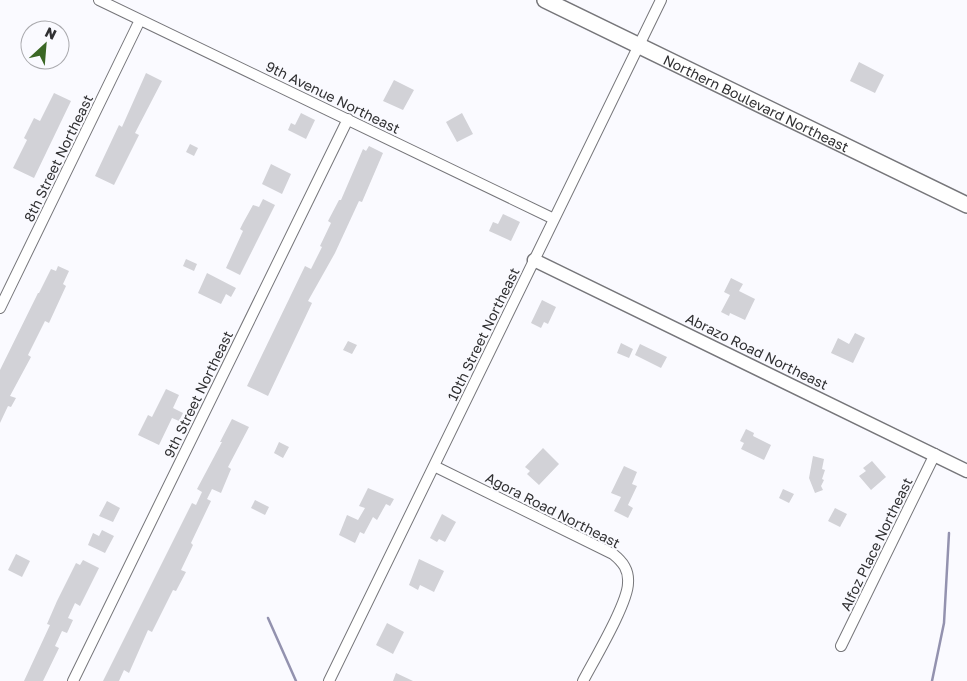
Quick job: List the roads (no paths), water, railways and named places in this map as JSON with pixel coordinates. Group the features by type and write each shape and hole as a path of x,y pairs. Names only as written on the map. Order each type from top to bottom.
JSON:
{"main road":[{"name":"Northern Boulevard Northeast","path":"545,0 967,205"}],"street":[{"name":"9th Avenue Northeast","path":"99,0 554,220"},
{"name":"10th Street Northeast","path":"329,681 661,0"},
{"name":"8th Street Northeast","path":"0,308 140,20"},
{"name":"9th Street Northeast","path":"73,681 348,119"},
{"name":"Abrazo Road Northeast","path":"534,260 967,471"},
{"name":"Alfoz Place Northeast","path":"841,646 935,454"},
{"name":"Agora Road Northeast","path":"434,466 613,554 625,566 628,582 624,599 583,681"}],"waterway":[{"path":"932,681 944,623 949,533"},
{"path":"268,618 296,681"}]}
